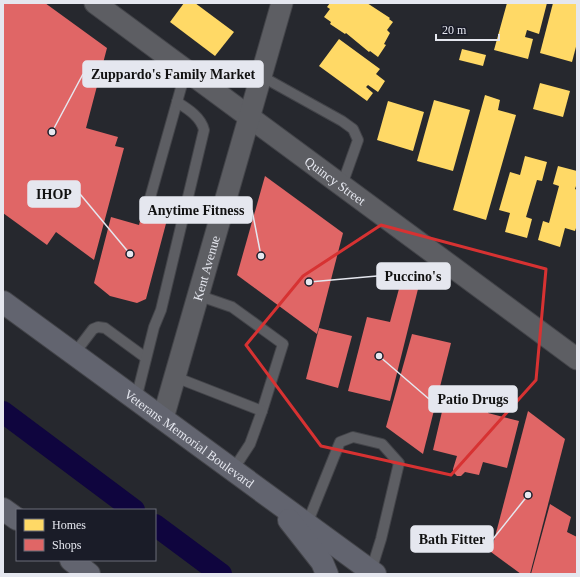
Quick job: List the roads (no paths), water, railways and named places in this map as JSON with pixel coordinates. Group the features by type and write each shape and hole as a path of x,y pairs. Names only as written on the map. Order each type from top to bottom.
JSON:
{"main road":[{"name":"Veterans Memorial Boulevard","path":"3,302 373,572"},
{"path":"271,498 322,562 327,574"},
{"path":"3,509 16,519"},
{"path":"72,561 89,574"}],"street":[{"name":"Quincy Street","path":"95,3 577,359"},
{"name":"Kent Avenue","path":"163,418 197,295 282,3"}],"lane":[{"path":"184,214 156,206 150,198 186,70"},
{"path":"261,76 342,121 353,129 358,140 342,185"},
{"path":"136,399 154,327 161,310 204,130 202,123 188,109 177,102"},
{"path":"197,295 232,307 283,344 250,444 233,470"},
{"path":"74,354 93,329 98,327 105,328 146,358"},
{"path":"175,377 262,411"},
{"path":"307,524 340,442 353,437 382,444 400,463 373,572"}],"waterway":[{"path":"3,412 133,509"},
{"path":"156,526 221,574"}],"place":[{"name":"Zuppardo's Family Market","path":"52,132"},
{"name":"IHOP","path":"130,254"},
{"name":"Anytime Fitness","path":"261,256"},
{"name":"Puccino's","path":"309,282"},
{"name":"Patio Drugs","path":"379,356"},
{"name":"Bath Fitter","path":"528,495"}]}
